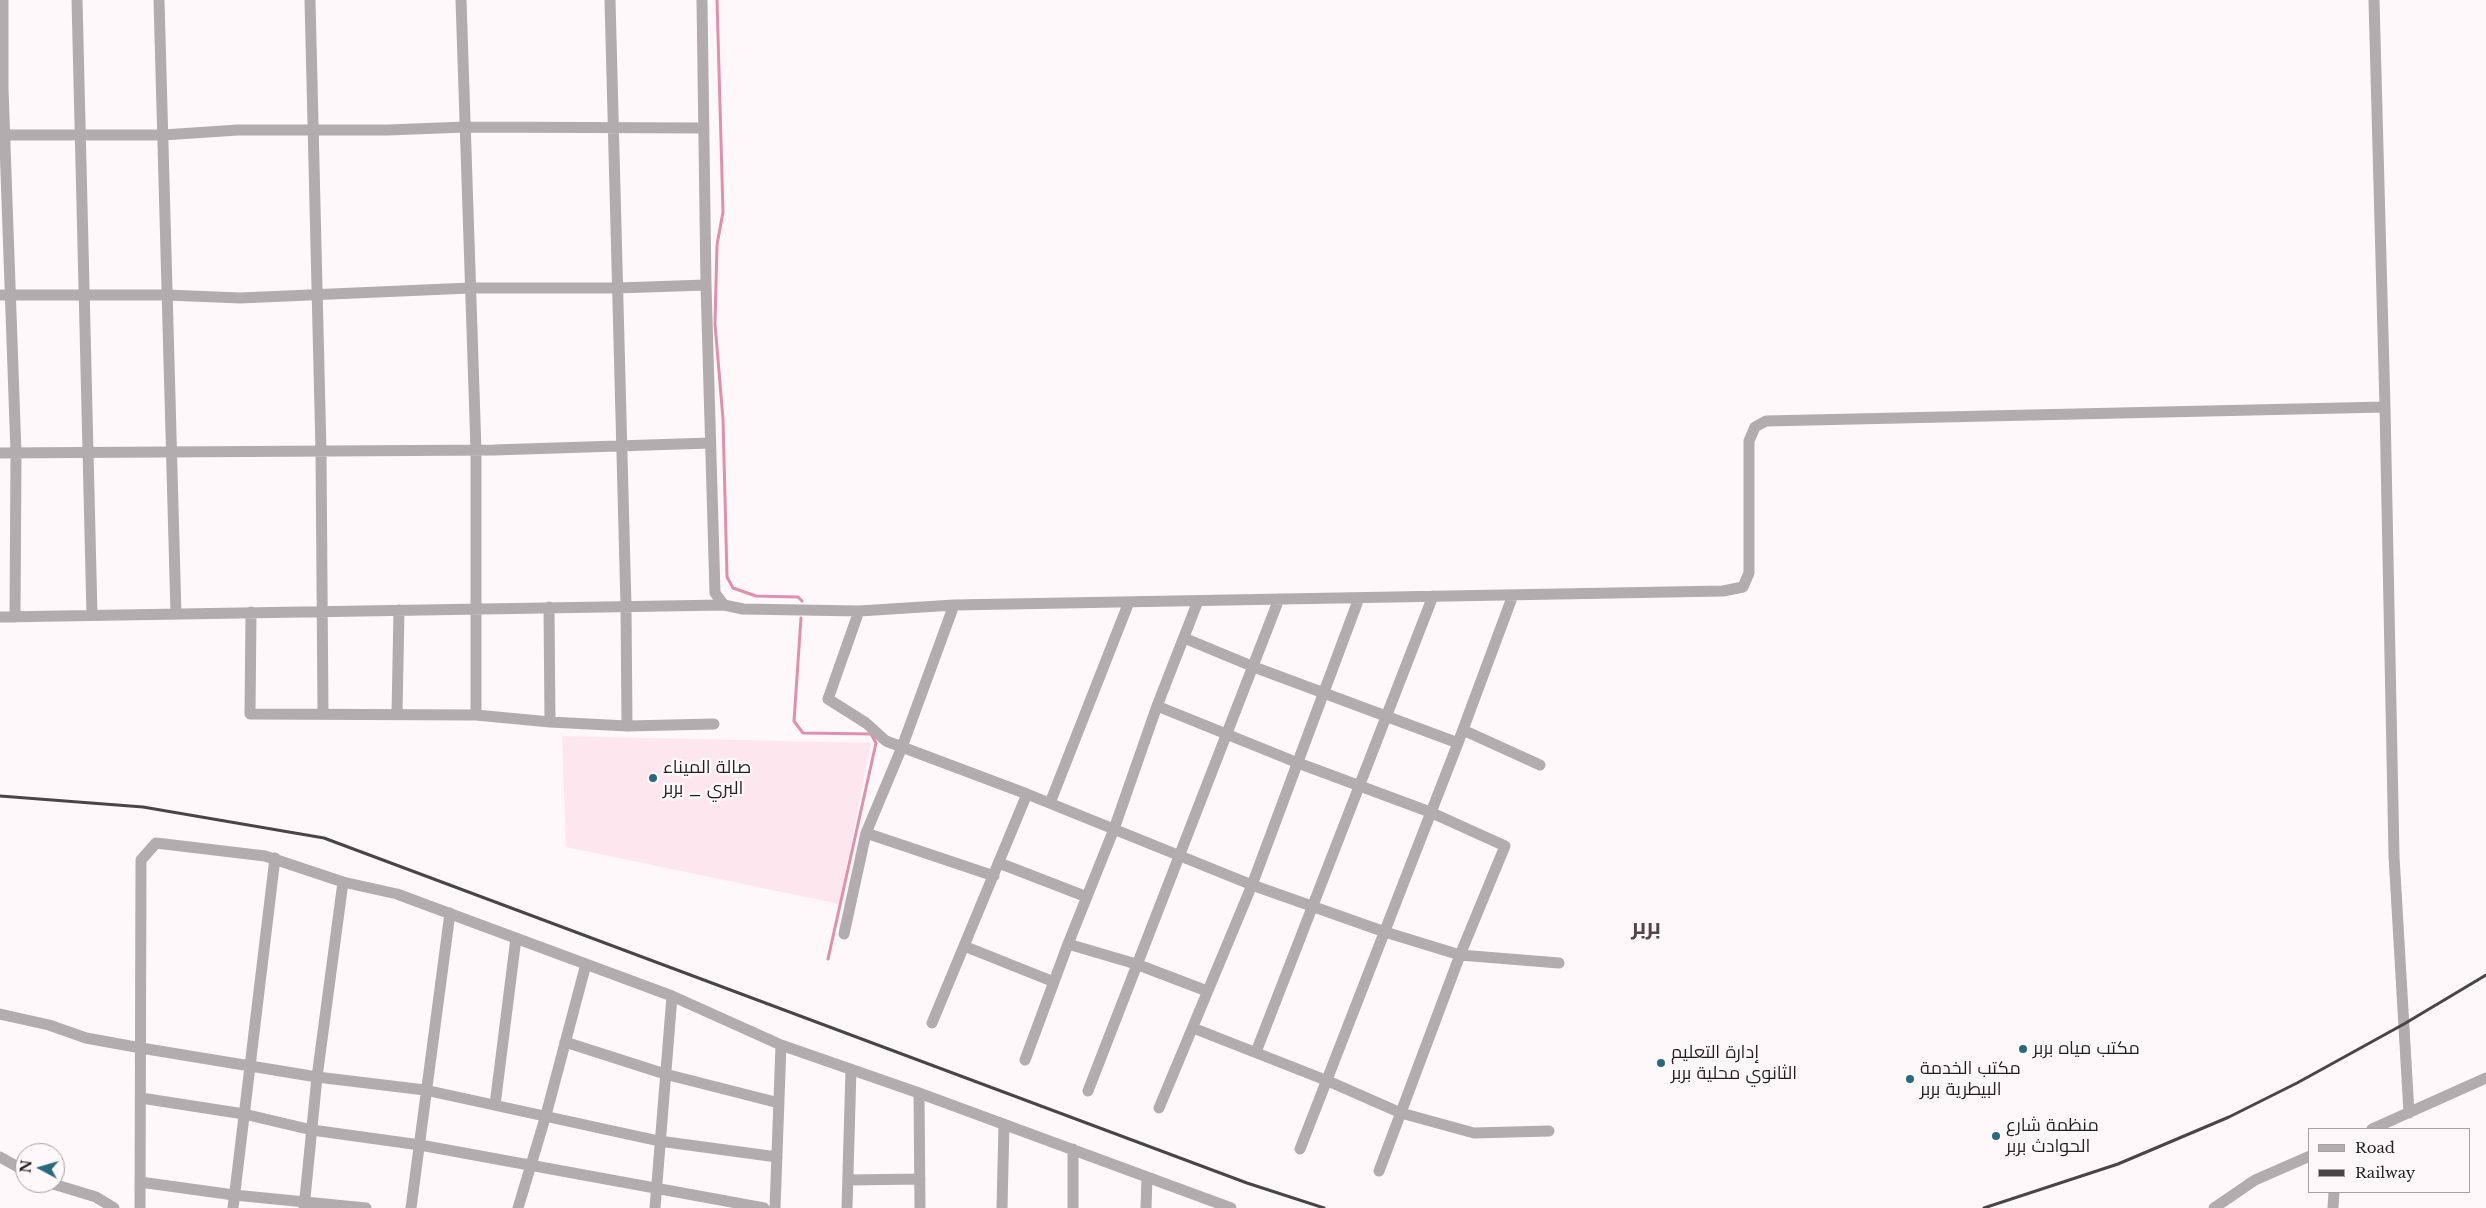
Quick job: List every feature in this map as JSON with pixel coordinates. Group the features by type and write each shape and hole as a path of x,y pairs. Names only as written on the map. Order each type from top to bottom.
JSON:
{"street":[{"path":"3,0 2,135 5,295 16,453 16,617"},
{"path":"77,0 90,452 92,615"},
{"path":"159,0 176,614"},
{"path":"310,0 324,611 323,714"},
{"path":"461,0 476,450 476,715"},
{"path":"610,0 626,606 627,726"},
{"path":"702,0 706,285 715,593 724,605"},
{"path":"2374,0 2386,407 2394,856 2409,1113"},
{"path":"2,135 163,135 238,130 388,130 465,127 704,128"},
{"path":"5,295 85,297 167,295 240,298 470,288 618,288 706,285"},
{"path":"0,617 724,605 743,609 859,610 954,605 1723,591 1743,587 1748,573 1749,441 1755,427 1766,421 2386,407"},
{"path":"0,453 476,450 710,443"},
{"path":"1300,1149 1463,730 1513,595"},
{"path":"1256,1052 1385,715 1433,596"},
{"path":"1159,1108 1252,885 1359,598"},
{"path":"1088,1091 1279,599"},
{"path":"1025,1060 1068,944 1114,829 1157,706 1198,601"},
{"path":"1050,803 1129,602"},
{"path":"844,934 866,832 902,747 954,605"},
{"path":"548,607 550,722"},
{"path":"397,714 399,610"},
{"path":"859,610 828,699 866,723 886,741 1050,803 1252,885 1385,932 1460,956 1559,963"},
{"path":"251,612 250,714 476,715 550,722 627,726 714,724"},
{"path":"1184,638 1254,667 1458,743"},
{"path":"1157,706 1298,763 1430,812 1505,846 1460,956 1380,1171"},
{"path":"1463,730 1540,765"},
{"path":"932,1023 1000,863 1027,794"},
{"path":"866,832 994,876"},
{"path":"140,1208 141,860 156,843 274,858 343,882 398,894 672,996 781,1045 919,1093 1231,1208"},
{"path":"233,1208 274,858"},
{"path":"1000,863 1087,897"},
{"path":"304,1205 343,882"},
{"path":"411,1208 420,1145 425,1090 450,913"},
{"path":"495,1105 516,938"},
{"path":"1068,944 1136,964 1207,991"},
{"path":"964,946 1054,982"},
{"path":"518,1208 546,1115 586,964"},
{"path":"655,1208 672,996"},
{"path":"0,1014 49,1025 86,1038 250,1064 318,1077 425,1090 659,1140 777,1157"},
{"path":"1193,1028 1401,1112 1474,1133 1549,1130"},
{"path":"565,1042 665,1074 779,1103"},
{"path":"775,1208 781,1045"},
{"path":"847,1208 851,1069"},
{"path":"2374,1128 2486,1078"},
{"path":"919,1093 920,1208"},
{"path":"141,1098 244,1114 312,1130 420,1145 764,1208"},
{"path":"1002,1208 1004,1124"},
{"path":"1073,1149 1073,1208"},
{"path":"0,1157 15,1165"},
{"path":"2214,1208 2255,1180 2308,1157"},
{"path":"1146,1177 1146,1208"},
{"path":"848,1180 920,1180"},
{"path":"140,1182 304,1205 366,1208"},
{"path":"65,1188 96,1197 114,1208"},
{"path":"2333,1208 2334,1193"}],"shaded area":[{"path":"562,736 871,743 839,904 566,847"}],"waterway":[{"path":"717,0 723,212 717,245 715,324 723,419 727,577 733,588 756,596 798,597 802,601"},
{"path":"801,618 794,721 803,733 871,734 876,743 828,959"}],"railway":[{"path":"0,796 143,807 324,838 1247,1183 1324,1208"},
{"path":"1984,1208 2118,1164 2229,1117 2297,1083 2404,1024 2486,975"}],"place":[{"name":"صالة الميناء البري _ بربر","path":"653,778"},
{"name":"مكتب مياه بربر","path":"2023,1049"},
{"name":"إدارة التعليم الثانوي محلية بربر","path":"1661,1063"},
{"name":"مكتب الخدمة البيطرية بربر","path":"1910,1079"},
{"name":"منظمة شارع الحوادث بربر","path":"1996,1136"}],"district":[{"name":"بربر","path":"1646,928"}]}
